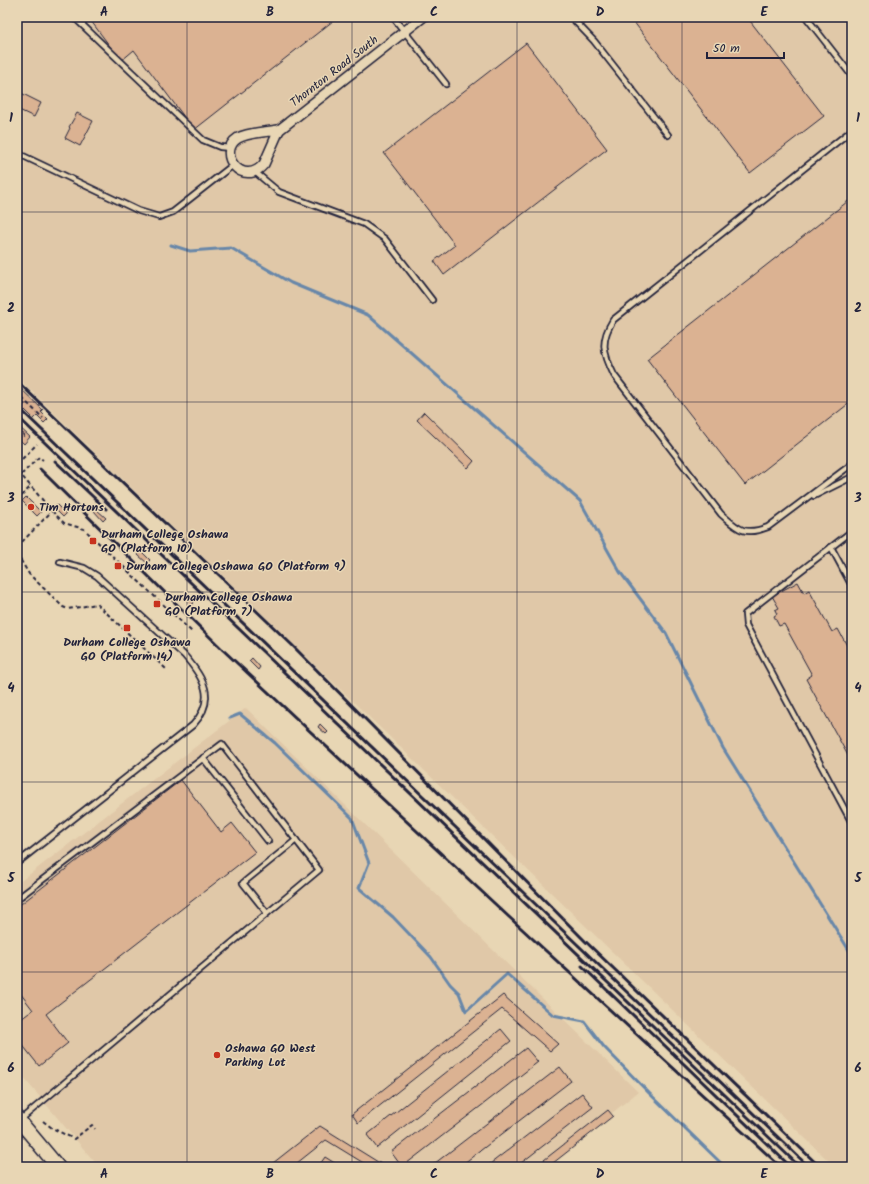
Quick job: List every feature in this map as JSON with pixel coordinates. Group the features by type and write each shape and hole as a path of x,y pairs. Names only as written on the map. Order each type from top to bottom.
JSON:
{"main road":[{"path":"18,1120 58,1167"}],"street":[{"name":"Thornton Road South","path":"231,148 239,138 244,136 278,130 423,17"},
{"name":"Thornton Road South","path":"255,172 264,164 278,130"},
{"path":"231,148 230,154 233,165 243,172 255,172"}],"lane":[{"path":"74,17 203,140 220,148 231,148"},
{"path":"393,17 446,84"},
{"path":"571,17 594,41 668,135"},
{"path":"806,17 852,76"},
{"path":"852,130 613,320 605,333 604,345 606,360 614,375 721,514 737,528 753,532 768,527 852,464"},
{"path":"17,153 139,211 160,217 173,212 233,165"},
{"path":"255,172 279,192 364,224 385,239 432,300"},
{"path":"805,500 852,477"},
{"path":"852,531 745,614 746,625 852,823"},
{"path":"831,547 852,586"},
{"path":"17,863 193,725 201,716 206,706 207,695 203,681 195,668 184,655 98,576 84,568 60,562"},
{"path":"17,899 222,744 319,870 18,1120"},
{"path":"203,758 268,841"},
{"path":"267,913 243,883 296,840"}],"path":[{"path":"17,393 43,418"},
{"path":"17,411 26,402"},
{"path":"17,429 24,435 21,438 17,434"},
{"path":"17,464 37,444"},
{"path":"21,475 39,457 43,460"},
{"path":"17,471 64,523 84,529 193,633"},
{"path":"17,501 31,486"},
{"path":"17,547 52,511"},
{"path":"17,554 29,574 63,607 68,609 97,604 167,670"},
{"path":"43,1121 52,1128 74,1139 92,1124 95,1129"}],"shaded area":[{"path":"17,17 852,17 852,1167 835,1167 17,377"},
{"path":"246,708 638,1092 545,1167 99,1167 17,1070 17,884"}],"building":[{"path":"88,17 338,17 194,130 134,50 121,61"},
{"path":"630,17 747,17 824,116 750,173"},
{"path":"526,43 607,149 444,275 434,261 455,245 384,153"},
{"path":"17,91 41,103 34,117 17,109"},
{"path":"77,113 93,121 80,146 65,138"},
{"path":"852,198 852,401 745,485 647,359"},
{"path":"18,386 43,410 41,412 48,419 44,423 37,416 34,419 25,410 17,418"},
{"path":"424,412 474,461 468,468 417,420"},
{"path":"17,425 30,437 24,444 17,437"},
{"name":"Tim Hortons","path":"26,497 41,512 37,516 22,501"},
{"path":"57,505 66,514 63,517 54,508"},
{"path":"96,509 106,518 103,521 94,511"},
{"path":"141,551 150,560 147,563 138,555"},
{"path":"798,582 804,593 809,590 832,632 838,629 852,655 852,763 806,679 812,675 784,624 779,626 774,616 777,614 775,610 779,608 772,596"},
{"path":"186,595 194,603 191,605 183,597"},
{"path":"252,658 260,667 258,670 249,661"},
{"path":"320,724 328,732 326,734 318,727"},
{"path":"181,780 221,832 232,823 255,852 46,1014 68,1043 39,1066 17,1038 17,1022 33,1010 17,989 17,907"},
{"path":"503,995 558,1044 550,1051 502,1009 358,1123 352,1114"},
{"path":"501,1029 511,1041 377,1148 367,1135"},
{"path":"526,1048 538,1062 402,1167 391,1152"},
{"path":"560,1067 571,1081 459,1167 430,1167"},
{"path":"582,1093 593,1107 516,1167 486,1167"},
{"path":"608,1110 613,1116 548,1167 535,1167"},
{"path":"320,1126 386,1167 370,1167 326,1140 292,1167 268,1167"},
{"path":"325,1157 341,1167 318,1167"}],"waterway":[{"path":"171,245 190,251 231,248 291,283 368,315 580,501 620,572 666,633 723,748 852,955"},
{"path":"230,718 240,714 275,743 352,818 369,863 359,888 393,917 431,957 450,984 459,993 466,1011 507,974 553,1015 584,1021 604,1047 725,1167"}],"railway":[{"path":"17,381 292,645 585,941 820,1167"},
{"path":"17,406 809,1167"},
{"path":"17,416 800,1167"},
{"path":"55,461 106,509"},
{"path":"40,469 223,650 509,917 781,1167"},
{"path":"582,966 791,1167"}],"place":[{"name":"Tim Hortons","path":"31,507"},
{"name":"Durham College Oshawa GO (Platform 10)","path":"93,541"},
{"name":"Durham College Oshawa GO (Platform 9)","path":"118,566"},
{"name":"Durham College Oshawa GO (Platform 7)","path":"157,604"},
{"name":"Durham College Oshawa GO (Platform 14)","path":"127,628"},
{"name":"Oshawa GO West Parking Lot","path":"217,1055"}]}
